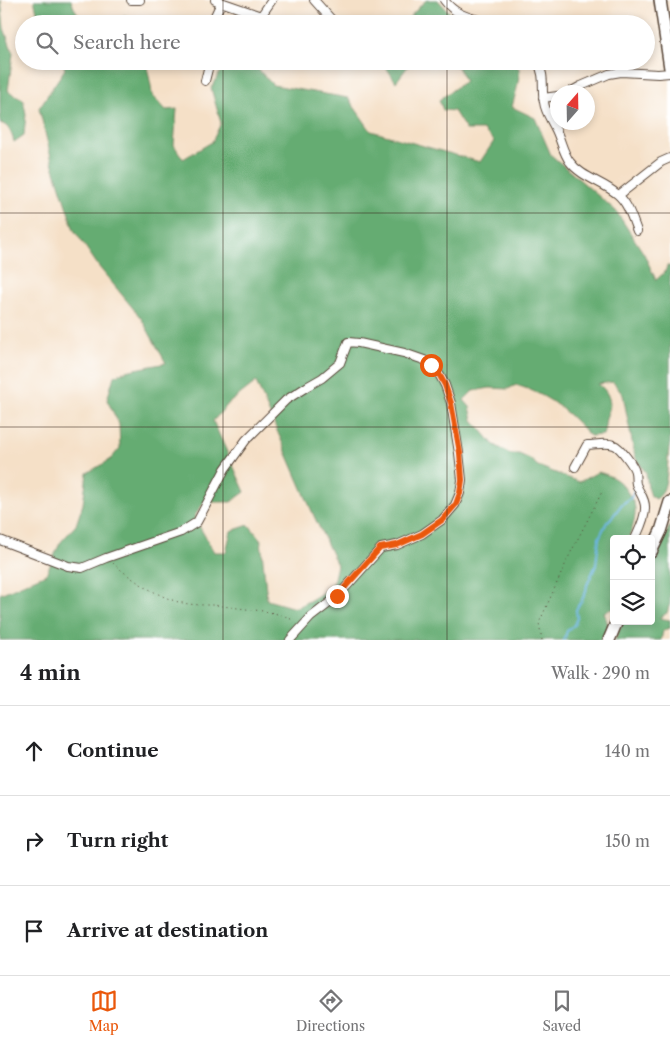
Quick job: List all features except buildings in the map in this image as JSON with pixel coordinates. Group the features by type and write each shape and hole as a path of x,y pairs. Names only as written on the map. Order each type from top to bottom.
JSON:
{"street":[{"path":"132,0 140,0"},
{"path":"262,15 272,0"},
{"path":"314,0 327,15"},
{"path":"444,0 452,10 460,15"},
{"path":"660,0 670,68"},
{"path":"214,15 218,2 258,15"},
{"path":"205,81 208,70"},
{"path":"542,70 544,105 570,162 579,170 619,195 627,207 637,231"},
{"path":"583,85 609,74 621,72 670,73"},
{"path":"543,98 550,97"},
{"path":"619,195 661,162 670,158"},
{"path":"0,540 68,566 82,568 181,532 196,522 225,469 246,440 286,400 322,378 340,362 348,342 404,353 424,360 439,374 451,403 460,453 462,480 456,504 442,520 422,534 397,545 380,548 337,596 311,617 290,640"},
{"path":"575,467 587,445 610,444 618,447 635,472 636,484 645,503 644,516 637,535"},
{"path":"655,544 670,502"},
{"path":"609,640 615,625"}],"path":[{"path":"542,640 539,623 570,554 603,490"},
{"path":"106,558 123,573 164,596 182,603 230,607 276,614 292,620 301,628"}],"green space":[{"path":"0,0 4,28 13,53 8,91 23,99 26,114 24,135 14,142 8,128 0,123"},
{"path":"34,0 71,0 79,15 38,15"},
{"path":"438,0 452,15 412,15 425,1"},
{"path":"64,70 148,70 152,95 166,110 177,109 174,145 183,159 212,142 221,123 211,88 221,70 259,70 273,85 348,98 371,131 480,162 494,141 483,130 466,130 454,111 443,110 439,100 465,81 460,70 520,70 512,107 535,118 551,155 616,211 644,254 656,280 665,272 667,266 670,266 670,443 666,482 664,489 656,499 651,496 646,473 635,457 623,395 613,382 598,384 606,392 610,403 603,435 590,436 557,405 528,389 516,385 508,389 490,388 473,391 464,400 470,407 473,420 493,444 510,454 519,454 530,459 538,466 579,482 598,472 609,476 625,488 632,499 635,506 635,516 629,535 610,535 610,610 604,612 608,625 604,640 0,640 0,594 46,574 60,543 76,525 83,504 87,473 110,460 120,448 119,424 107,400 114,376 126,371 166,363 141,318 99,267 74,230 53,165 39,108","holes":["256,382 337,565 332,587 295,608 267,600 261,540 249,525 231,531 226,552 214,552 194,517 204,502 231,502 245,492 213,421 229,403"]},
{"path":"388,70 405,70 396,82"},
{"path":"670,525 670,603 667,613 659,618 670,620 670,629 663,631 661,640 615,640 621,625 655,625 655,556"}],"waterway":[{"path":"564,640 567,631 574,625 577,618 576,610 596,565 599,538 607,522 622,504 631,498 634,487"}],"route":[{"path":"337,596 380,548 397,545 422,534 442,520 456,504 462,480 460,453 451,403 445,385 431,365"}]}
